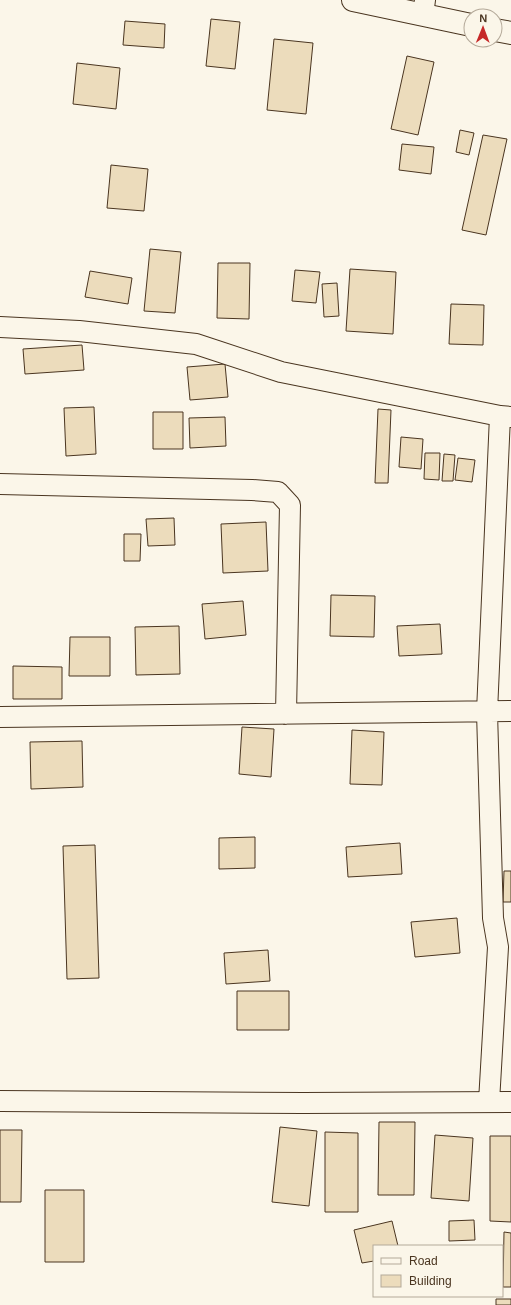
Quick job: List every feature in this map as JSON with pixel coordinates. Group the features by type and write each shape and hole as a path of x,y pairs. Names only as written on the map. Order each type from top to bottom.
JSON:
{"main road":[{"path":"353,0 424,7 463,22"}],"street":[{"path":"0,327 79,331 196,344 281,372 505,416 487,712 493,918 498,947 489,1102"},
{"path":"0,484 252,490 278,492 290,505 286,714"},
{"path":"0,717 511,711"},
{"path":"0,1101 295,1103 511,1102"}],"building":[{"path":"211,19 240,22 235,69 206,66"},
{"path":"125,21 165,24 164,48 123,45"},
{"path":"274,39 313,43 306,114 267,110"},
{"path":"407,56 434,62 418,135 391,129"},
{"path":"77,63 120,68 116,109 73,104"},
{"path":"460,130 474,133 469,155 456,152"},
{"path":"483,135 507,139 486,235 462,230"},
{"path":"402,144 434,147 431,174 399,170"},
{"path":"111,165 148,169 144,211 107,208"},
{"path":"150,249 181,252 175,313 144,311"},
{"path":"218,263 250,263 249,319 217,318"},
{"path":"350,269 396,272 393,334 346,331"},
{"path":"295,270 320,272 316,303 292,301"},
{"path":"90,271 132,278 128,304 85,297"},
{"path":"337,283 339,316 324,317 322,284"},
{"path":"451,304 484,305 483,345 449,344"},
{"path":"82,345 84,370 25,374 23,349"},
{"path":"225,364 228,397 190,400 187,367"},
{"path":"94,407 96,454 66,456 64,408"},
{"path":"378,409 391,410 388,483 375,483"},
{"path":"153,412 183,412 183,449 153,449"},
{"path":"225,417 226,446 190,448 189,418"},
{"path":"401,437 423,439 421,469 399,467"},
{"path":"425,453 440,453 439,480 424,479"},
{"path":"444,454 455,455 453,481 442,481"},
{"path":"458,458 475,460 472,482 455,480"},
{"path":"174,518 175,545 148,546 146,519"},
{"path":"266,522 268,571 223,573 221,524"},
{"path":"124,534 141,534 140,561 124,561"},
{"path":"331,595 375,596 374,637 330,636"},
{"path":"243,601 246,635 205,639 202,604"},
{"path":"440,624 442,654 399,656 397,626"},
{"path":"179,626 180,674 136,675 135,627"},
{"path":"70,637 110,637 110,676 69,676"},
{"path":"13,666 62,667 62,699 13,699"},
{"path":"242,727 274,729 271,777 239,774"},
{"path":"352,730 384,732 382,785 350,784"},
{"path":"82,741 83,787 31,789 30,742"},
{"path":"255,837 255,868 219,869 219,838"},
{"path":"400,843 402,874 348,877 346,847"},
{"path":"95,845 99,978 67,979 63,846"},
{"path":"504,871 511,871 511,902 503,902"},
{"path":"457,918 460,953 415,957 411,922"},
{"path":"268,950 270,981 226,984 224,953"},
{"path":"237,991 289,991 289,1030 237,1030"},
{"path":"379,1122 415,1122 414,1195 378,1195"},
{"path":"280,1127 317,1131 309,1206 272,1202"},
{"path":"0,1130 22,1130 21,1202 0,1202"},
{"path":"325,1132 358,1133 358,1212 325,1212"},
{"path":"435,1135 473,1138 469,1201 431,1198"},
{"path":"490,1136 511,1136 511,1222 490,1221"},
{"path":"45,1190 84,1190 84,1262 45,1262"},
{"path":"474,1220 475,1240 449,1241 449,1221"},
{"path":"392,1221 398,1245 373,1245 373,1261 362,1263 354,1230"},
{"path":"504,1232 511,1233 511,1287 503,1287"},
{"path":"496,1299 511,1299 511,1305 496,1305"}]}
